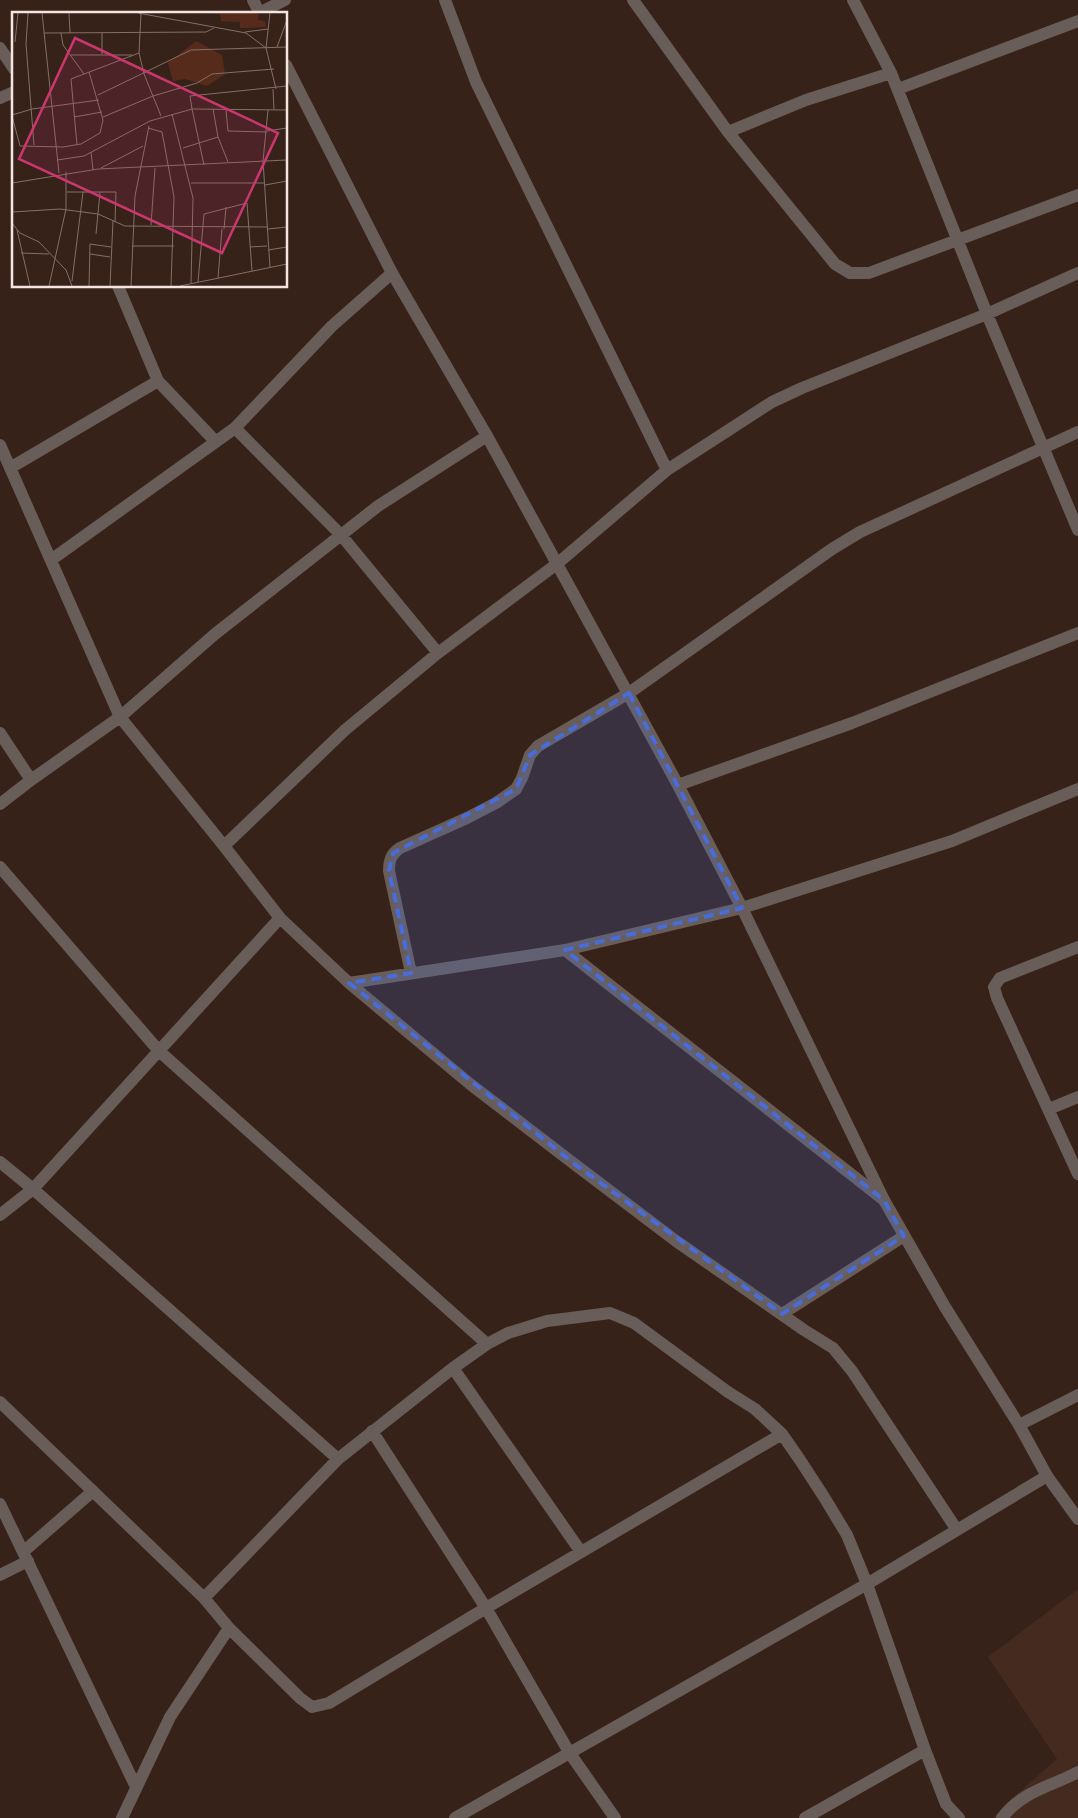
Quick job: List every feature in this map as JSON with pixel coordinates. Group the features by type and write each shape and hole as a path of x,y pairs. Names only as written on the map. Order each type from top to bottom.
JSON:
{"street":[{"path":"253,0 259,12"},
{"path":"261,12 285,0"},
{"path":"445,0 476,82 667,470"},
{"path":"633,0 728,132 835,264 850,273 869,274 1078,195"},
{"path":"853,0 892,73 987,314 1078,530"},
{"path":"898,89 1078,21"},
{"path":"0,48 12,66"},
{"path":"288,69 392,273 487,436 629,692 742,908 884,1200 945,1307 1019,1425 1047,1476 1078,1519"},
{"path":"728,132 806,100 892,73"},
{"path":"0,98 12,93"},
{"path":"51,560 235,428 332,326 392,273"},
{"path":"224,846 338,736 438,653 558,563 667,470 772,402 802,388 987,314 1078,274"},
{"path":"119,288 158,382 216,442"},
{"path":"10,468 158,382"},
{"path":"235,428 341,535 438,653"},
{"path":"411,973 389,871 389,862 393,854 400,848 496,803 516,789 530,754 538,746 629,692 832,549 885,519 1043,450 1078,432"},
{"path":"0,804 120,716 215,634 378,506 487,436"},
{"path":"0,445 120,716 280,918 349,983 470,1084 676,1241 833,1348 852,1370 956,1530"},
{"path":"678,785 852,722 1078,633"},
{"path":"0,733 31,780"},
{"path":"349,983 565,950 742,908 952,841 1078,789"},
{"path":"0,867 159,1051 487,1344"},
{"path":"0,1215 33,1189 280,918"},
{"path":"1078,948 1000,978 994,987 997,998 1078,1174"},
{"path":"565,950 884,1200"},
{"path":"1048,1109 1078,1097"},
{"path":"0,1162 33,1189 338,1459"},
{"path":"782,1314 904,1236"},
{"path":"204,1598 338,1459 453,1368 487,1344 508,1333 546,1321 610,1313 634,1323 728,1392 755,1409 782,1434 824,1496 847,1535 867,1584 946,1804 959,1818"},
{"path":"453,1368 581,1552"},
{"path":"1019,1425 1078,1395"},
{"path":"0,1402 204,1598 229,1628 300,1698 312,1707 328,1703 782,1434"},
{"path":"372,1432 486,1608 569,1752 615,1818"},
{"path":"455,1818 867,1584 1047,1476"},
{"path":"0,1575 25,1557 93,1491"},
{"path":"0,1504 136,1786"},
{"path":"122,1818 170,1717 229,1628"},
{"path":"804,1818 926,1750"},
{"path":"1002,1818 1015,1804 1038,1789 1078,1772"}],"highlighted area":[{"path":"629,693 742,908 565,950 884,1200 904,1236 782,1314 573,1163 349,983 411,973 389,871 393,853 516,789 530,755"}],"shaded area":[{"path":"1078,1589 1078,1818 993,1818 1008,1802 1057,1759 988,1657"}]}
